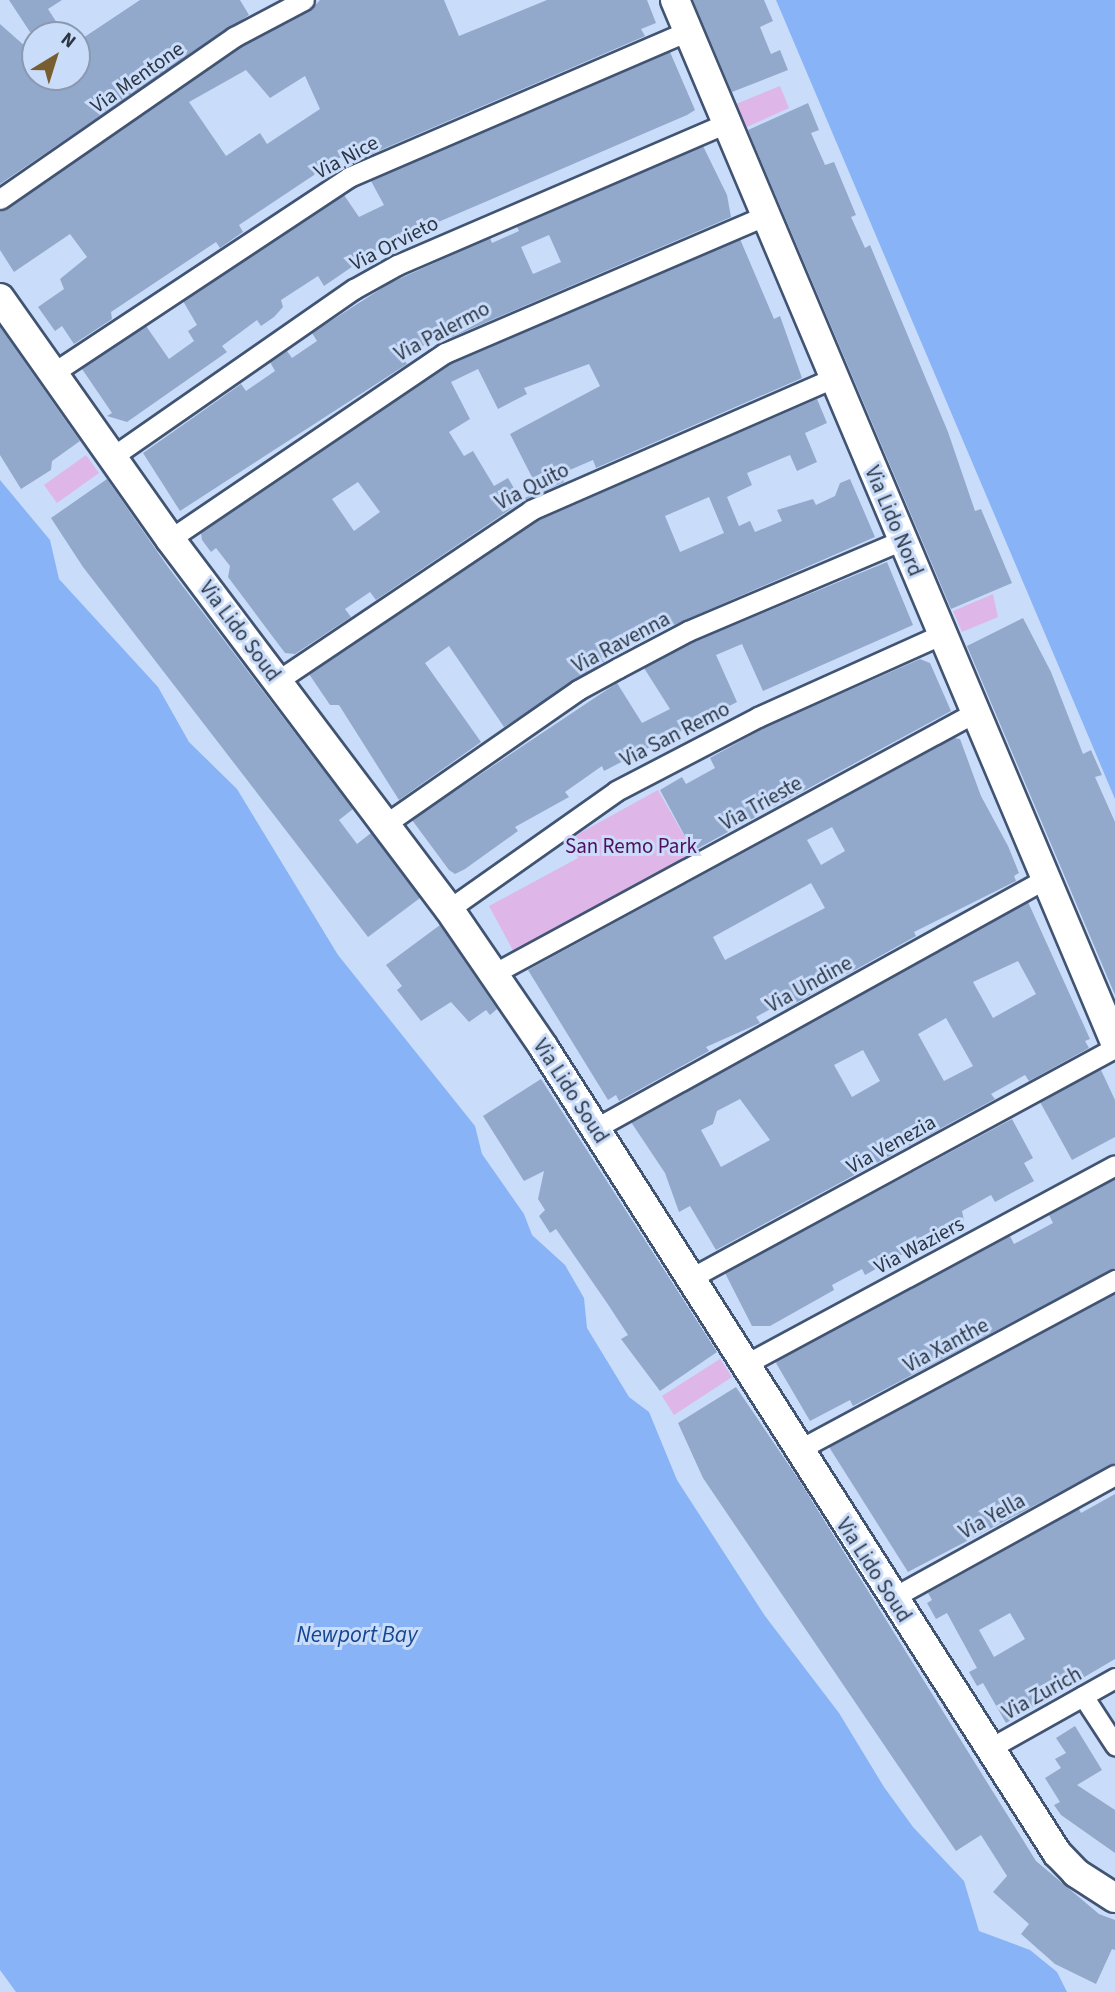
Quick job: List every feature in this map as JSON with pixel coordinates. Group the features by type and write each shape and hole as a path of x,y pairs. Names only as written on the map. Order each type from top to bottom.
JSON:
{"street":[{"name":"Via Mentone","path":"0,199 234,37 304,0"},
{"name":"Via Lido Nord","path":"675,0 1115,1042"},
{"name":"Via Nice","path":"53,373 349,177 688,31"},
{"name":"Via Orvieto","path":"112,457 386,271 449,240 726,123"},
{"name":"Via Palermo","path":"170,539 445,353 764,216"},
{"name":"Via Lido Soud","path":"0,298 170,539 449,909 596,1128 892,1598 992,1747 1057,1853 1076,1873 1115,1898"},
{"name":"Via Quito","path":"278,681 531,510 833,379"},
{"name":"Via Ravenna","path":"384,825 608,674 688,631 902,540"},
{"name":"Via San Remo","path":"449,909 617,790 758,717 943,634"},
{"name":"Via Trieste","path":"493,975 976,712"},
{"name":"Via Undine","path":"596,1128 1045,879"},
{"name":"Via Venezia","path":"690,1279 1115,1048"},
{"name":"Via Waziers","path":"744,1365 1115,1165"},
{"name":"Via Xanthe","path":"798,1450 1115,1280"},
{"name":"Via Yella","path":"892,1598 1115,1475"},
{"name":"Via Zurich","path":"992,1747 1115,1678"},
{"path":"1083,1696 1115,1745"}],"green space":[{"path":"780,86 789,108 747,127 736,104"},
{"path":"86,455 99,473 57,503 44,485"},
{"path":"993,594 998,617 962,632 953,611"},
{"name":"San Remo Park","path":"658,790 694,853 514,952 489,906 578,858 569,839"},
{"path":"720,1359 732,1377 674,1415 662,1396"}],"water":[{"path":"776,0 1115,0 1115,799 1023,582"},
{"name":"Newport Bay","path":"0,480 50,540 59,579 158,687 189,742 237,789 338,955 475,1126 482,1154 524,1214 532,1235 565,1265 584,1298 587,1328 629,1397 649,1412 677,1480 765,1616 839,1713 884,1787 913,1827 964,1881 979,1931 1030,1950 1057,1972 1067,1992 16,1992 0,1970"}],"building":[{"path":"9,0 62,0 48,9 56,21 23,21"},
{"path":"140,0 240,0 249,15 0,184 0,24 21,43 21,91 91,91 91,33"},
{"path":"320,0 444,0 459,36 547,0 647,0 656,23 641,29 645,36 360,159 356,151 318,167 314,175 239,225 243,232 220,248 216,242 111,312 112,319 74,344 62,326 55,331 38,307 64,289 60,279 87,257 70,234 14,272 0,250 0,211 240,47 310,11","holes":["246,70 270,98 305,76 320,109 267,144 260,133 226,156 189,102"]},
{"path":"693,0 764,0 773,21 760,27 771,54 780,50 788,70 732,92"},
{"path":"670,52 695,110 378,249 324,286 318,276 281,300 283,307 274,317 261,326 257,320 222,346 227,352 127,422 107,416 112,413 82,369 146,326 169,359 194,341 188,331 197,325 183,301 344,195 359,217 384,205 371,181"},
{"path":"808,103 819,130 811,133 825,165 834,162 856,215 851,217 865,248 870,245 948,432 975,511 981,509 1012,583 951,609 748,130"},
{"path":"703,146 727,195 731,217 445,340 443,334 403,358 407,364 180,511 143,453 241,384 246,391 275,371 270,362 287,351 292,358 317,341 312,333 390,283 490,238 492,243 519,231 517,227","holes":["549,235 561,262 533,274 521,247"]},
{"path":"740,239 774,319 780,316 802,378 596,468 593,460 565,472 561,477 564,482 524,500 376,600 370,592 345,609 351,617 295,654 285,653 228,577 230,566 216,548 211,552 202,540 201,533 451,364","holes":["589,364 600,386 510,434 539,491 521,500 508,478 494,486 473,451 464,456 449,432 470,419 451,382 478,369 498,409 527,394 524,388","358,482 380,512 354,531 332,499"]},
{"path":"0,327 80,441 52,461 51,470 21,489 0,455"},
{"path":"817,399 827,423 805,433 817,462 797,471 790,455 747,473 752,485 727,497 739,526 750,521 755,532 782,521 777,510 813,499 816,505 835,496 840,483 850,479 875,537 601,657 604,662 504,727 449,646 425,663 481,742 399,800 339,705 330,705 309,674 537,521","holes":["709,497 724,533 680,552 665,516"]},
{"path":"107,479 168,567 353,809 339,820 357,844 371,833 420,898 368,937 83,567 51,518"},
{"path":"887,562 913,625 763,691 742,644 716,655 737,702 604,771 602,766 565,792 569,797 515,827 518,831 465,869 455,874 449,870 412,820 617,683 642,723 670,709 644,668 693,642"},
{"path":"1023,618 1051,672 1083,754 1091,750 1102,775 1095,777 1115,822 1115,995 967,646"},
{"path":"920,659 930,663 951,711 693,851 660,790 682,777 686,784 715,768 710,758 766,727"},
{"path":"954,738 960,739 981,796 1019,873 1014,876 1016,881 914,932 916,936 785,1009 781,1003 756,1017 760,1023 706,1047 709,1051 619,1101 616,1095 608,1100 528,970","holes":["832,827 845,851 821,865 807,840","811,883 825,908 725,960 713,937"]},
{"path":"1028,902 1090,1039 1085,1041 1089,1048 1029,1081 1025,1075 991,1094 995,1099 716,1250 690,1206 679,1212 665,1173 631,1122","holes":["1018,961 1036,994 993,1018 973,982","946,1018 973,1066 944,1081 918,1034","863,1050 880,1081 852,1097 834,1065","740,1099 770,1140 721,1167 701,1130 713,1124 717,1111"]},
{"path":"440,925 497,1009 490,1015 486,1010 469,1022 451,1002 421,1021 397,990 402,986 386,965"},
{"path":"1101,1070 1115,1100 1115,1137 1072,1160 1040,1102"},
{"path":"541,1079 717,1352 660,1391 621,1339 628,1335 556,1229 550,1233 539,1216 545,1210 538,1199 544,1171 524,1181 483,1116"},
{"path":"1012,1119 1033,1158 1024,1163 1034,1181 995,1202 991,1195 962,1211 964,1220 865,1275 862,1269 832,1285 834,1290 770,1326 752,1326 725,1273"},
{"path":"1115,1179 1115,1268 853,1406 850,1400 810,1421 776,1363 778,1360 1010,1236 1014,1244 1053,1223 1049,1215"},
{"path":"1115,1294 1115,1463 908,1572 829,1447"},
{"path":"736,1387 799,1480 1036,1861 1099,1914 1115,1920 1115,1950 1112,1949 1096,1984 1055,1964 1021,1934 1029,1924 993,1892 1007,1876 981,1835 956,1851 703,1478 678,1423"},
{"path":"1115,1494 1115,1659 1006,1723 983,1683 977,1686 969,1672 977,1668 947,1613 936,1619 927,1603 932,1600 928,1593 1079,1509 1081,1513","holes":["1010,1613 1025,1639 994,1657 979,1630"]},
{"path":"1075,1726 1102,1770 1077,1785 1115,1810 1115,1853 1061,1815 1054,1805 1060,1802 1045,1778 1061,1768 1055,1759 1066,1753 1056,1738"}]}
